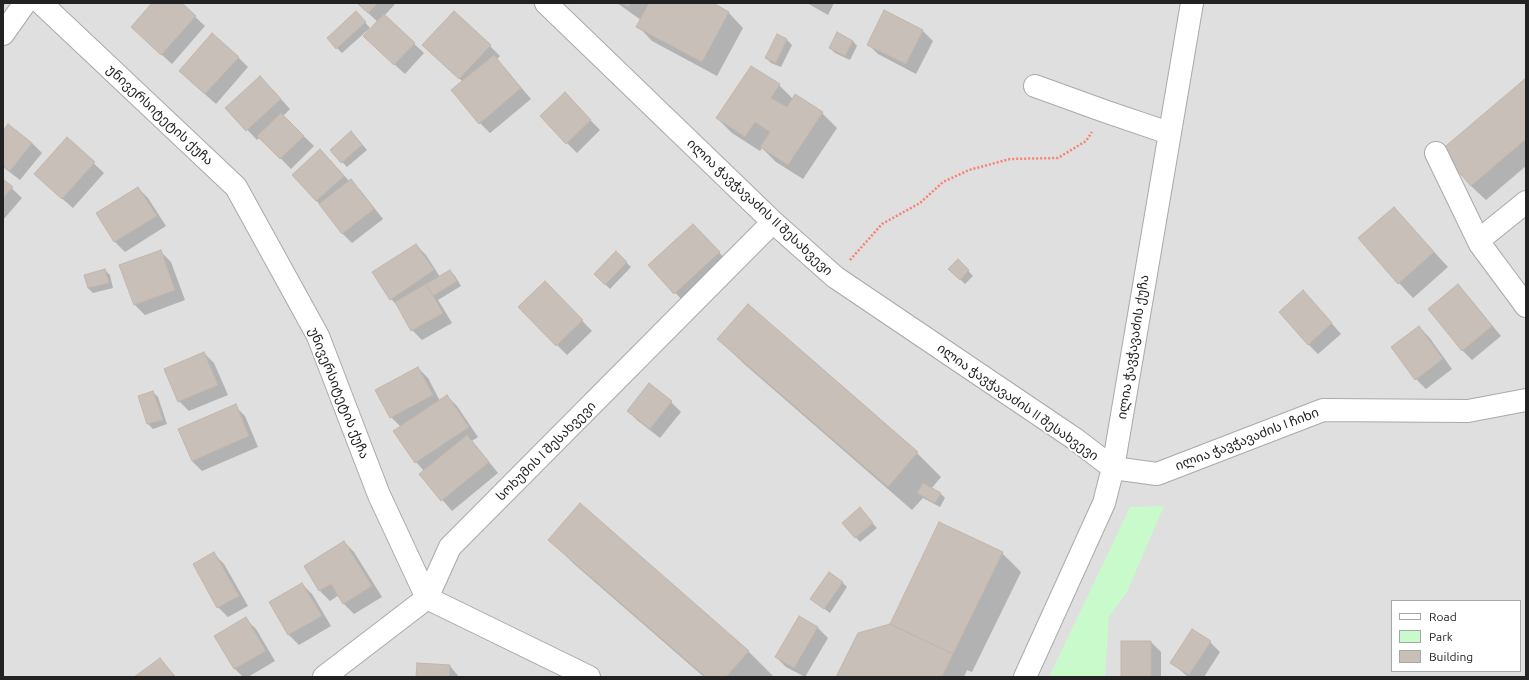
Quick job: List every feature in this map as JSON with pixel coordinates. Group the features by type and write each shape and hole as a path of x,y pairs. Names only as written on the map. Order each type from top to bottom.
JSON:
{"street":[{"path":"3,34 25,3"},
{"name":"უნივერსიტეტის ქუჩა","path":"41,3 236,187 318,336 379,495 427,598"},
{"name":"ილია ჭავჭავაძის II შესახვევი","path":"546,3 773,222 835,277 1075,439 1113,468"},
{"name":"ილია ჭავჭავაძის ქუჩა","path":"1025,677 1104,503 1113,468 1192,3"},
{"path":"1035,86 1169,133"},
{"path":"1436,153 1479,240 1526,306"},
{"path":"1479,240 1526,202"},
{"name":"სოხუმის I შესახვევი","path":"324,677 427,598 450,547 773,222"},
{"name":"ილია ჭავჭავაძის I ჩიხი","path":"1113,468 1157,474 1323,410 1468,411 1526,400"},
{"path":"427,598 589,677"}],"path":[{"path":"835,277 882,224 920,203 943,182 968,170 1010,159 1058,158 1086,140 1107,112"}],"shaded area":[{"path":"3,3 1526,3 1526,677 3,677"}],"green space":[{"path":"1164,506 1127,592 1109,617 1105,677 1049,677 1130,507"}],"building":[{"path":"152,3 182,3 196,16 161,55 131,27"},
{"path":"357,3 378,3 368,13"},
{"path":"622,3 631,3 628,7"},
{"path":"649,3 713,3 729,12 702,62 636,27"},
{"path":"884,10 923,30 906,64 867,45"},
{"path":"356,11 366,22 336,49 327,38"},
{"path":"454,11 491,45 459,79 422,45"},
{"path":"384,14 415,43 394,65 363,36"},
{"path":"837,32 853,41 845,56 829,48"},
{"path":"212,33 239,57 205,94 179,71"},
{"path":"777,34 787,39 776,63 765,58"},
{"path":"494,55 521,88 479,124 451,90"},
{"path":"751,66 780,84 771,98 787,107 795,94 823,112 788,165 760,147 770,132 755,122 745,137 716,118"},
{"path":"260,76 281,99 246,131 225,108"},
{"path":"1526,78 1526,139 1471,186 1440,151"},
{"path":"565,92 591,120 566,144 540,116"},
{"path":"281,113 304,136 280,159 257,136"},
{"path":"8,124 32,143 10,171 3,166 3,131"},
{"path":"351,131 362,145 341,163 330,150"},
{"path":"67,137 95,162 62,199 34,174"},
{"path":"320,149 344,176 316,201 292,175"},
{"path":"3,179 13,187 3,198"},
{"path":"351,179 374,209 342,234 319,204"},
{"path":"138,187 157,216 114,242 96,213"},
{"path":"1394,207 1434,252 1398,284 1358,238"},
{"path":"693,224 720,252 674,294 648,265"},
{"path":"416,244 434,270 390,300 372,272"},
{"path":"161,250 175,290 134,305 119,265"},
{"path":"616,251 627,262 605,285 594,274"},
{"path":"958,259 969,270 960,280 948,269"},
{"path":"105,269 109,283 88,288 84,275"},
{"path":"450,270 457,281 433,296 426,284"},
{"path":"545,281 583,320 556,346 518,307"},
{"path":"426,284 443,313 411,331 395,302"},
{"path":"1458,284 1492,326 1462,351 1428,309"},
{"path":"1303,290 1332,323 1308,345 1279,312"},
{"path":"748,304 918,452 888,487 717,339"},
{"path":"1419,326 1443,359 1415,380 1391,347"},
{"path":"204,352 218,385 178,402 164,369"},
{"path":"418,367 433,395 390,418 375,390"},
{"path":"649,383 672,401 650,429 627,411"},
{"path":"153,391 163,420 147,424 138,396"},
{"path":"447,395 469,427 415,463 393,431"},
{"path":"236,404 249,436 192,461 178,429"},
{"path":"467,435 489,462 441,501 419,474"},
{"path":"923,483 941,493 935,503 917,493"},
{"path":"580,503 749,651 726,677 706,677 548,540"},
{"path":"860,507 873,523 855,538 842,523"},
{"path":"939,522 1003,552 953,654 890,624"},
{"path":"344,541 372,586 343,604 331,584 319,591 304,566"},
{"path":"214,552 239,596 217,608 193,564"},
{"path":"829,572 843,582 824,609 810,599"},
{"path":"302,583 322,616 288,635 269,602"},
{"path":"799,616 818,627 794,668 775,657"},
{"path":"246,617 266,651 234,669 214,636"},
{"path":"890,624 953,654 942,677 836,677 858,633"},
{"path":"1192,629 1211,641 1189,675 1170,663"},
{"path":"1121,641 1151,641 1151,677 1121,677"},
{"path":"160,658 175,677 134,677"},
{"path":"417,663 450,665 449,677 416,677"}]}
